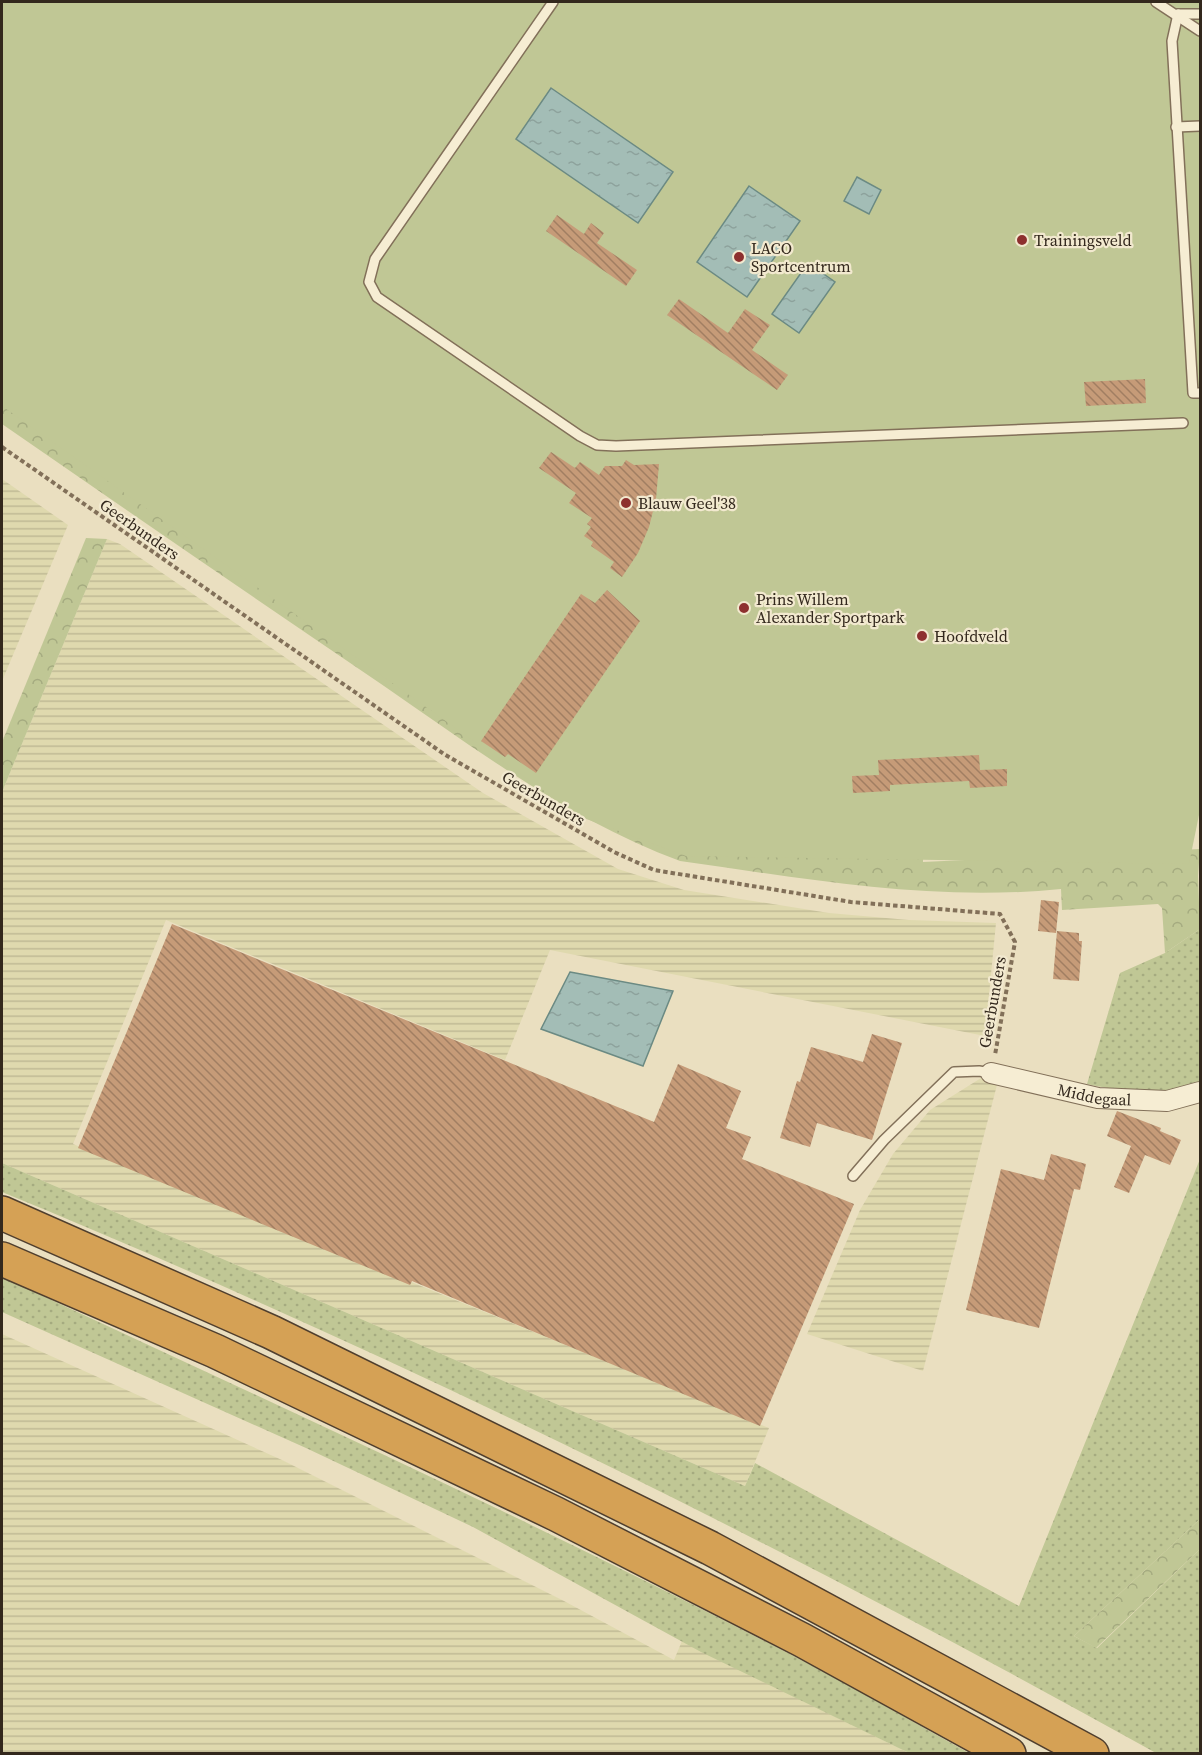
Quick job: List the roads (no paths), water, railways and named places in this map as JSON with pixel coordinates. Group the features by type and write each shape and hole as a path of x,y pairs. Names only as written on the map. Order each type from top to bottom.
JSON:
{"highway":[{"path":"2,1213 271,1332 710,1548 1092,1754"},
{"path":"2,1259 215,1350 556,1514 802,1640 1009,1754"}],"street":[{"name":"Middegaal","path":"992,1073 1098,1098 1167,1101 1200,1092"}],"lane":[{"path":"553,2 375,259 369,282 377,297 580,436 597,445 616,446 1183,423"},
{"path":"1156,2 1178,14 1190,26 1200,31"},
{"path":"1178,14 1200,14"},
{"path":"1178,14 1172,40 1176,127 1193,393 1200,393"},
{"path":"1176,127 1200,126"},
{"path":"853,1176 884,1140 954,1072 992,1073"}],"water":[{"path":"551,88 673,172 638,223 516,139"},
{"path":"857,177 881,190 869,214 844,201"},
{"path":"749,186 800,221 747,297 697,262"},
{"path":"808,263 835,282 799,333 772,314"},
{"path":"570,972 673,991 643,1066 541,1029"}],"place":[{"name":"Trainingsveld","path":"1022,240"},
{"name":"LACO Sportcentrum","path":"739,257"},
{"name":"Blauw Geel'38","path":"626,503"},
{"name":"Prins Willem Alexander Sportpark","path":"744,608"},
{"name":"Hoofdveld","path":"922,636"}]}
